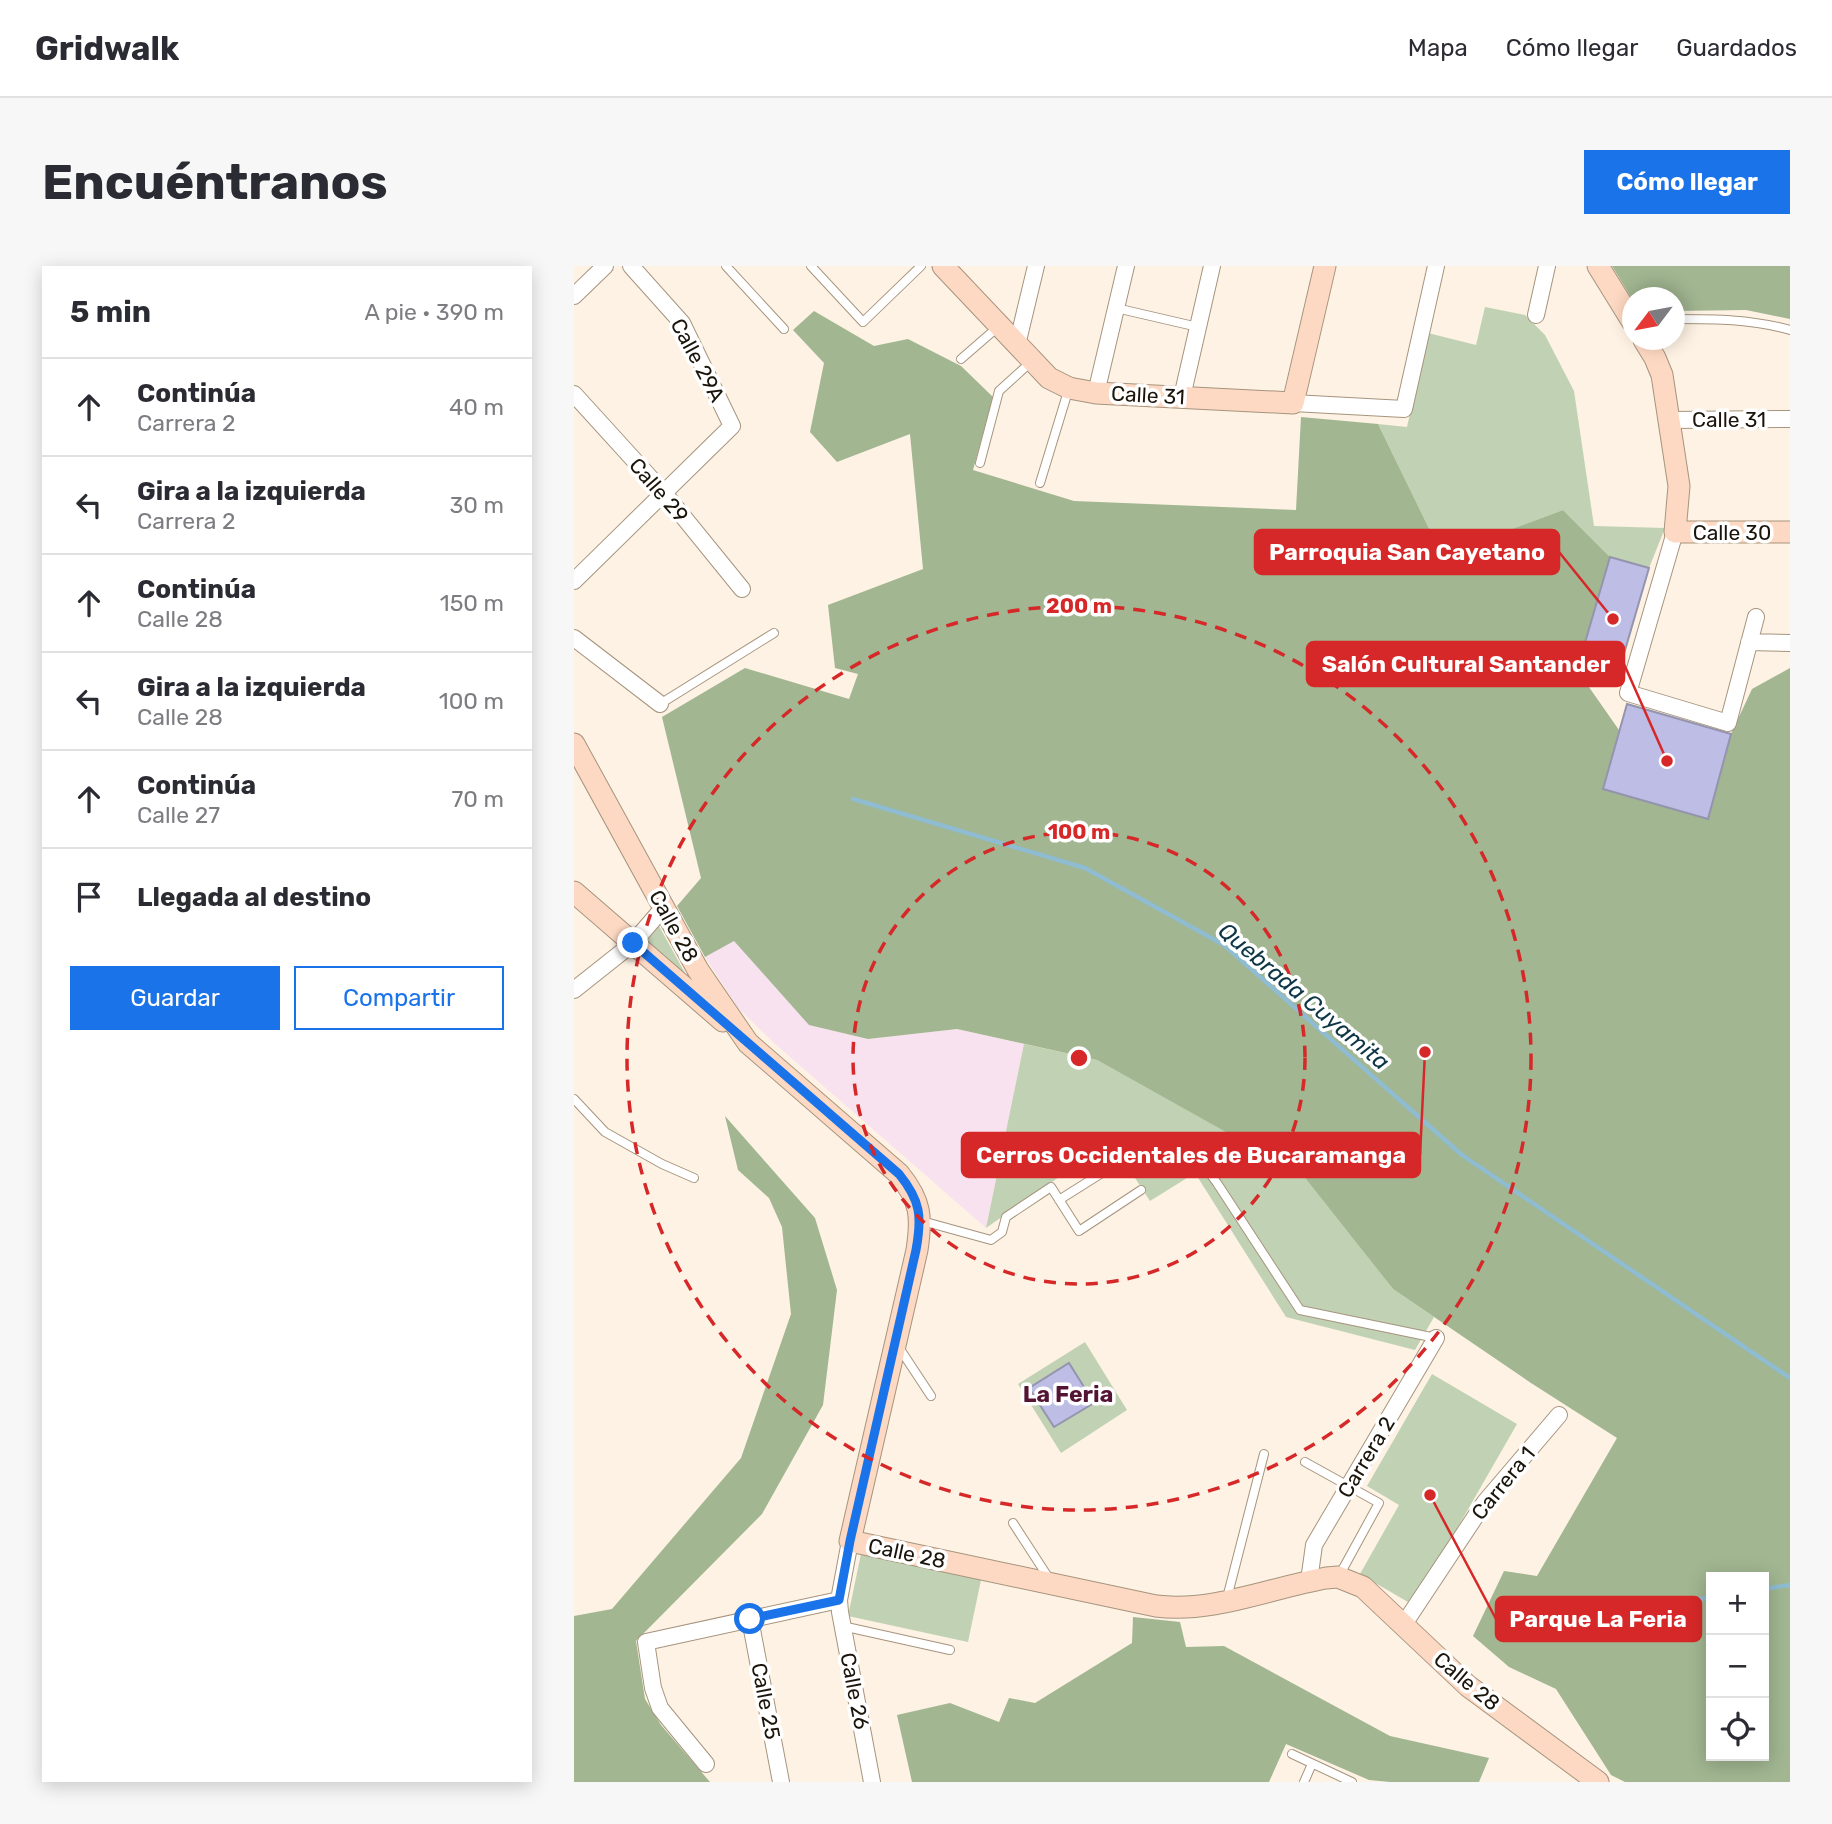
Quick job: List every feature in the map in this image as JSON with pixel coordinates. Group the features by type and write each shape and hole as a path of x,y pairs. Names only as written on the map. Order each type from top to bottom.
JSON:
{"street":[{"path":"574,296 605,266"},
{"name":"Calle 29A","path":"631,266 682,323 732,426 664,493"},
{"path":"1017,345 1036,266"},
{"path":"1096,393 1126,266"},
{"path":"1182,397 1212,266"},
{"path":"1293,403 1325,266"},
{"name":"Calle 31","path":"947,268 1049,378 1069,388 1096,393 1404,409 1436,266"},
{"path":"1536,315 1547,266"},
{"path":"1598,266 1622,304"},
{"path":"1650,350 1660,367 1679,486 1675,532 1628,693 1728,723 1756,617"},
{"name":"Calle 29","path":"574,394 664,493 742,589"},
{"name":"Calle 31","path":"1669,420 1790,419"},
{"path":"574,581 664,493"},
{"name":"Calle 30","path":"1675,532 1790,532"},
{"path":"574,638 660,704"},
{"path":"1749,642 1790,643"},
{"name":"Calle 28","path":"574,744 708,985 748,1043 899,1174 915,1196 920,1220 916,1250 850,1541 1170,1608 1199,1607 1309,1581 1338,1577 1363,1587 1468,1686 1596,1781"},
{"path":"574,892 748,1043"},
{"path":"574,990 633,943 664,907"},
{"name":"Carrera 2","path":"1309,1581 1314,1545 1436,1338"},
{"name":"Carrera 1","path":"1404,1623 1485,1502 1559,1415"},
{"path":"706,1764 660,1708 653,1688 646,1642 839,1600 850,1541"},
{"name":"Calle 26","path":"839,1600 872,1782"},
{"name":"Calle 25","path":"750,1619 781,1782"}],"lane":[{"path":"726,266 785,329"},
{"path":"811,266 863,322 921,266"},
{"path":"1116,308 1198,327"},
{"path":"1685,319 1737,319 1764,322 1790,330"},
{"path":"961,359 999,326"},
{"path":"981,463 999,391 1032,361"},
{"path":"1040,483 1069,388"},
{"path":"660,704 774,633"},
{"path":"574,1099 606,1132 694,1178"},
{"path":"1059,1200 1132,1154 1143,1152 1167,1159 1193,1162 1206,1168 1217,1183 1300,1310 1436,1338"},
{"path":"920,1220 991,1240 1002,1232 1006,1217 1051,1187 1079,1231 1141,1191"},
{"path":"895,1342 931,1396"},
{"path":"1226,1601 1264,1454"},
{"path":"1305,1462 1379,1503 1338,1577"},
{"path":"1013,1524 1052,1584"},
{"path":"842,1626 950,1650"},
{"path":"1292,1754 1352,1782"},
{"path":"1304,1782 1312,1764"}],"shaded area":[{"path":"734,940 810,1025 868,1039 957,1029 1024,1044 986,1228 773,1042 738,1008 705,957"}],"green space":[{"path":"1612,266 1790,266 1790,319 1746,310 1685,311 1685,287 1625,287"},
{"path":"1485,307 1525,315 1545,335 1574,391 1594,526 1665,528 1649,568 1610,557 1563,510 1442,555 1378,424 1407,427 1428,333 1476,345"},
{"path":"814,311 874,346 908,339 961,366 993,397 973,470 1074,501 1296,510 1301,417 1378,424 1442,555 1563,510 1610,557 1577,670 1619,730 1603,789 1708,819 1731,734 1752,689 1790,668 1790,1782 1625,1782 1611,1775 1556,1689 1509,1667 1473,1636 1504,1571 1537,1576 1617,1438 1393,1289 1303,1175 1097,1060 957,1029 868,1039 809,1025 734,941 705,957 677,906 701,878 662,717 745,668 849,699 858,674 835,668 828,605 923,569 910,434 837,462 810,432 824,363 793,330"},
{"path":"659,926 685,973 645,943"},
{"path":"1024,1044 1097,1060 1304,1175 1393,1289 1434,1317 1415,1350 1286,1317 1195,1173 1150,1201 1111,1141 986,1228"},
{"path":"725,1116 815,1218 837,1290 823,1405 762,1514 636,1641 645,1699 661,1725 710,1782 574,1782 574,1616 612,1609 741,1458 791,1314 782,1227 769,1198 738,1170"},
{"path":"1085,1342 1127,1410 1061,1453 1018,1384"},
{"path":"1432,1374 1517,1424 1413,1605 1360,1574 1399,1505 1367,1486"},
{"path":"861,1554 981,1580 968,1642 848,1616"},
{"path":"1133,1617 1180,1622 1186,1647 1224,1646 1390,1736 1489,1758 1479,1782 1369,1780 1286,1744 1269,1782 912,1782 897,1715 950,1703 999,1722 1009,1698 1035,1703 1132,1643"}],"building":[{"path":"1610,557 1649,568 1616,681 1577,670"},
{"path":"1627,704 1731,734 1708,819 1603,789"},
{"path":"1069,1363 1094,1403 1054,1427 1029,1388"}],"waterway":[{"name":"Quebrada Cuyamita","path":"853,799 1085,868 1224,945 1462,1155 1790,1378"},
{"path":"1769,1588 1790,1585"},
{"path":"1683,1602 1706,1598"}],"place":[{"name":"Parroquia San Cayetano","path":"1613,619"},
{"name":"Salón Cultural Santander","path":"1667,761"},
{"name":"Cerros Occidentales de Bucaramanga","path":"1425,1052"},
{"name":"Parque La Feria","path":"1430,1495"}],"district":[{"name":"La Feria","path":"1068,1394"}],"route":[{"path":"633,943 899,1174 909,1186 918,1205 920,1220 916,1250 839,1600 750,1619"}]}
